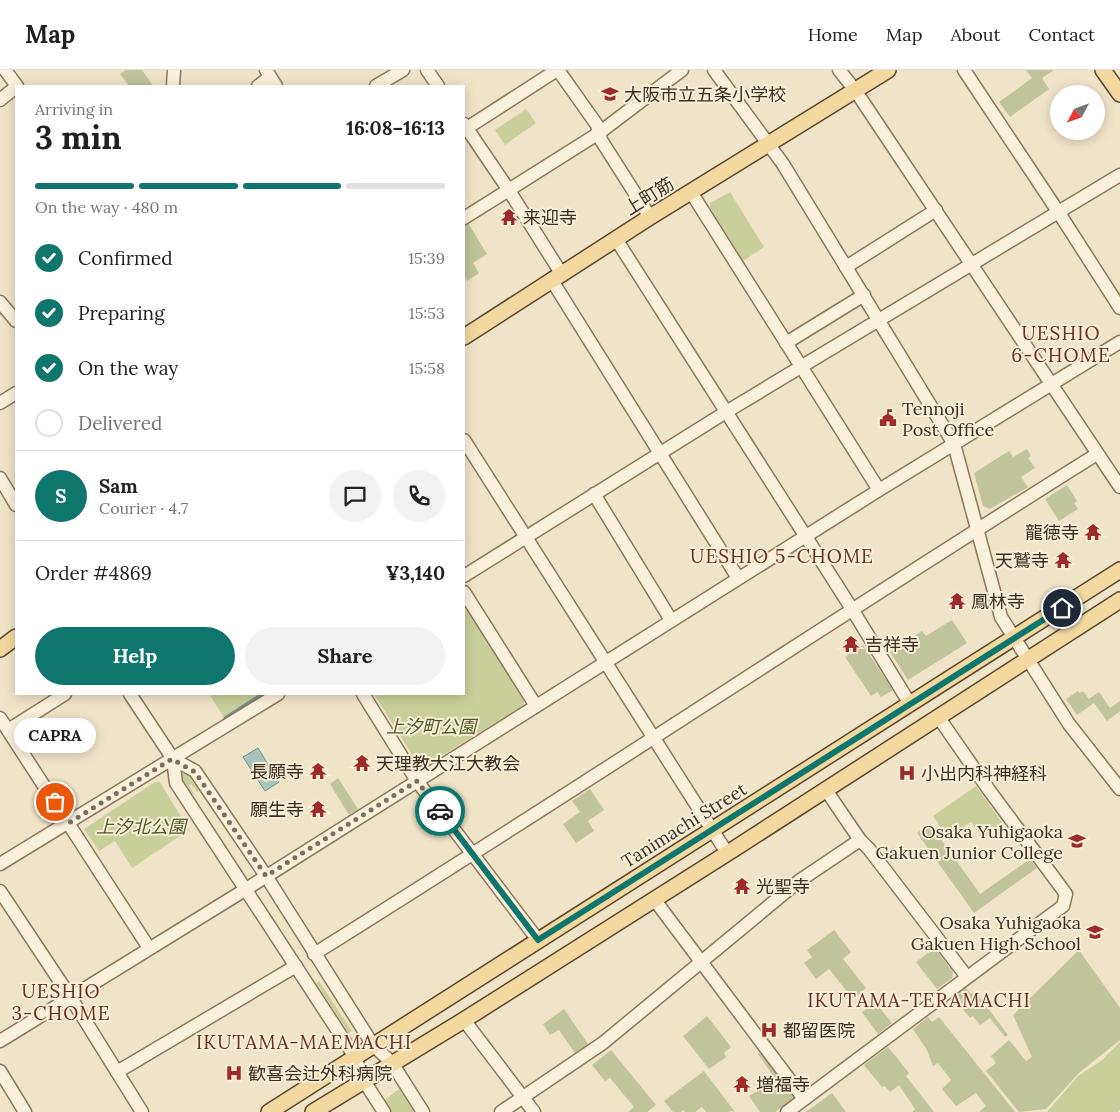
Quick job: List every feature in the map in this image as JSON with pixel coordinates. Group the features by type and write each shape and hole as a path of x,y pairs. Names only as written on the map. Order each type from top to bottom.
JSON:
{"main road":[{"name":"上町筋","path":"465,336 616,238 888,70"},
{"path":"1103,70 1120,94"},
{"name":"Tanimachi Street","path":"269,1112 1120,570"},
{"path":"313,1112 464,1020 939,718 1028,659 1118,606"},
{"path":"0,650 15,638"}],"street":[{"path":"5,70 16,85"},
{"path":"173,85 174,70"},
{"path":"378,85 403,70"},
{"path":"427,70 437,85"},
{"path":"650,217 601,140 597,124 558,70 465,126 508,189 556,276 660,453 738,578"},
{"path":"465,217 599,132 682,70"},
{"path":"714,70 769,144 864,295 954,444 1002,617 1069,724 1120,789"},
{"path":"840,70 936,210 1120,487"},
{"path":"964,70 1120,308"},
{"path":"260,85 271,78"},
{"path":"0,100 15,88"},
{"path":"465,575 801,366 1120,175"},
{"path":"691,192 879,490"},
{"path":"846,267 936,210"},
{"path":"616,238 806,536 910,704"},
{"path":"786,343 864,295"},
{"path":"2,307 15,320"},
{"path":"0,1041 246,889 879,490 1120,342"},
{"path":"0,403 15,394"},
{"path":"465,442 727,853"},
{"path":"314,954 473,854 977,529 1098,454"},
{"path":"0,478 15,503"},
{"path":"594,494 671,620"},
{"path":"465,594 536,706"},
{"path":"8,730 63,695"},
{"path":"131,695 172,759 176,783 355,1057 364,1081 384,1112"},
{"path":"0,864 274,695"},
{"path":"363,695 417,781 538,940"},
{"path":"0,718 150,948"},
{"path":"787,1112 1063,906 1066,894 989,790 939,718"},
{"path":"172,759 195,772 266,876 373,1045 392,1063 423,1112"},
{"path":"826,790 860,840 869,849 967,977"},
{"path":"501,1112 603,1043 799,881 860,840"},
{"path":"0,891 71,998 142,1112"},
{"path":"654,899 804,1099"},
{"path":"117,1072 296,966"},
{"path":"464,1020 534,1112"},
{"path":"0,1071 25,1112"}],"green space":[{"path":"126,70 142,70 152,85 128,85 120,74"},
{"path":"1026,70 1054,70 1042,78 1049,89 1010,117 999,102 1032,78"},
{"path":"526,109 536,123 505,145 495,130"},
{"path":"730,192 764,247 743,261 710,208 710,203"},
{"path":"468,223 487,254 473,263 479,273 467,281 465,278 465,224"},
{"path":"1027,449 1031,456 1028,458 1035,468 1021,477 1028,487 990,509 983,506 974,473 1009,451 1013,457"},
{"path":"1067,485 1077,501 1074,503 1078,509 1059,521 1045,499"},
{"name":"上汐町公園","path":"465,605 525,699 523,706 425,766 418,764 375,695 465,695"},
{"path":"952,620 967,643 908,680 890,652 922,631 926,636"},
{"path":"863,645 893,690 881,697 877,692 871,696 845,657"},
{"path":"1078,691 1080,693 1083,691 1089,699 1099,692 1110,708 1120,701 1120,711 1107,721 1094,703 1077,715 1066,699"},
{"path":"210,695 261,695 225,719"},
{"path":"186,772 199,791 197,792 191,784 189,785 193,795 180,776"},
{"path":"338,778 358,809 349,815 330,784"},
{"name":"上汐北公園","path":"155,782 160,782 189,830 132,868 115,841 99,851 84,829"},
{"path":"976,786 1004,825 984,840 971,822 948,838 933,816"},
{"path":"590,789 604,810 588,821 594,831 576,843 563,824 580,812 572,801"},
{"path":"930,824 980,894 1030,859 1037,868 974,913 917,833"},
{"path":"834,930 851,952 843,959 866,988 853,999 829,969 816,979 804,963 812,957 807,950"},
{"path":"935,948 953,972 952,978 937,989 916,962"},
{"path":"1079,950 1120,1008 1120,1040 1080,1072 1046,1109 1019,1112 986,1071 996,1063 991,1056 1009,1040 1026,1061 1032,1057 1013,1015"},
{"path":"319,981 352,1031 349,1033 316,983"},
{"path":"966,988 971,994 975,991 1008,1035 1005,1037 990,1018 980,1025 973,1016 970,1018 954,998"},
{"path":"875,1002 892,1023 878,1034 862,1012"},
{"path":"564,1009 588,1044 575,1053 559,1030 550,1035 543,1024"},
{"path":"707,1016 731,1047 724,1053 726,1057 709,1069 683,1036"},
{"path":"928,1017 932,1022 939,1017 1015,1112 979,1112 986,1106 976,1093 956,1106 942,1089 951,1080 938,1063 933,1066 927,1050 913,1029"},
{"path":"1120,1042 1120,1109 1118,1112 1047,1112 1078,1076 1101,1061"},
{"path":"888,1047 909,1073 906,1076 934,1112 912,1112 915,1109 899,1085 890,1092 885,1086 882,1087 864,1065"},
{"path":"611,1050 656,1105 647,1112 628,1112 634,1107 610,1078 605,1081 592,1065"},
{"path":"763,1051 793,1092 793,1099 775,1112 760,1112 749,1096 771,1083 769,1080 774,1077 758,1054"},
{"path":"704,1071 735,1112 706,1112 702,1107 695,1112 685,1112 683,1110 681,1112 673,1112 664,1101"},
{"path":"399,1089 415,1112 389,1112 382,1102"},
{"path":"832,1093 846,1112 806,1112"}],"water":[{"path":"258,748 279,782 265,791 243,757"}],"waterway":[{"path":"225,718 260,695"}],"way so far":[{"path":"55,802 69,823 172,759 195,772 266,876 417,781 440,811"}],"place":[{"name":"大阪市立五条小学校","path":"610,94"},
{"name":"来迎寺","path":"509,217"},
{"name":"Tennoji Post Office","path":"888,418"},
{"name":"龍徳寺","path":"1093,532"},
{"name":"天鷲寺","path":"1063,560"},
{"name":"鳳林寺","path":"957,601"},
{"name":"吉祥寺","path":"851,644"},
{"name":"天理教大江大教会","path":"362,763"},
{"name":"長願寺","path":"318,771"},
{"name":"小出内科神経科","path":"907,773"},
{"name":"CAPRA","path":"55,802"},
{"name":"願生寺","path":"318,809"},
{"name":"Osaka Yuhigaoka Gakuen Junior College","path":"1077,841"},
{"name":"光聖寺","path":"742,886"},
{"name":"Osaka Yuhigaoka Gakuen High School","path":"1095,932"},
{"name":"都留医院","path":"769,1030"},
{"name":"歓喜会辻外科病院","path":"234,1073"},
{"name":"増福寺","path":"742,1084"}],"district":[{"name":"UESHIO 6-CHOME","path":"1061,344"},
{"name":"UESHIO 5-CHOME","path":"782,556"},
{"name":"IKUTAMA-TERAMACHI","path":"919,1000"},
{"name":"UESHIO 3-CHOME","path":"61,1002"},
{"name":"IKUTAMA-MAEMACHI","path":"304,1042"}],"route":[{"path":"440,811 538,940 1062,608"}]}
